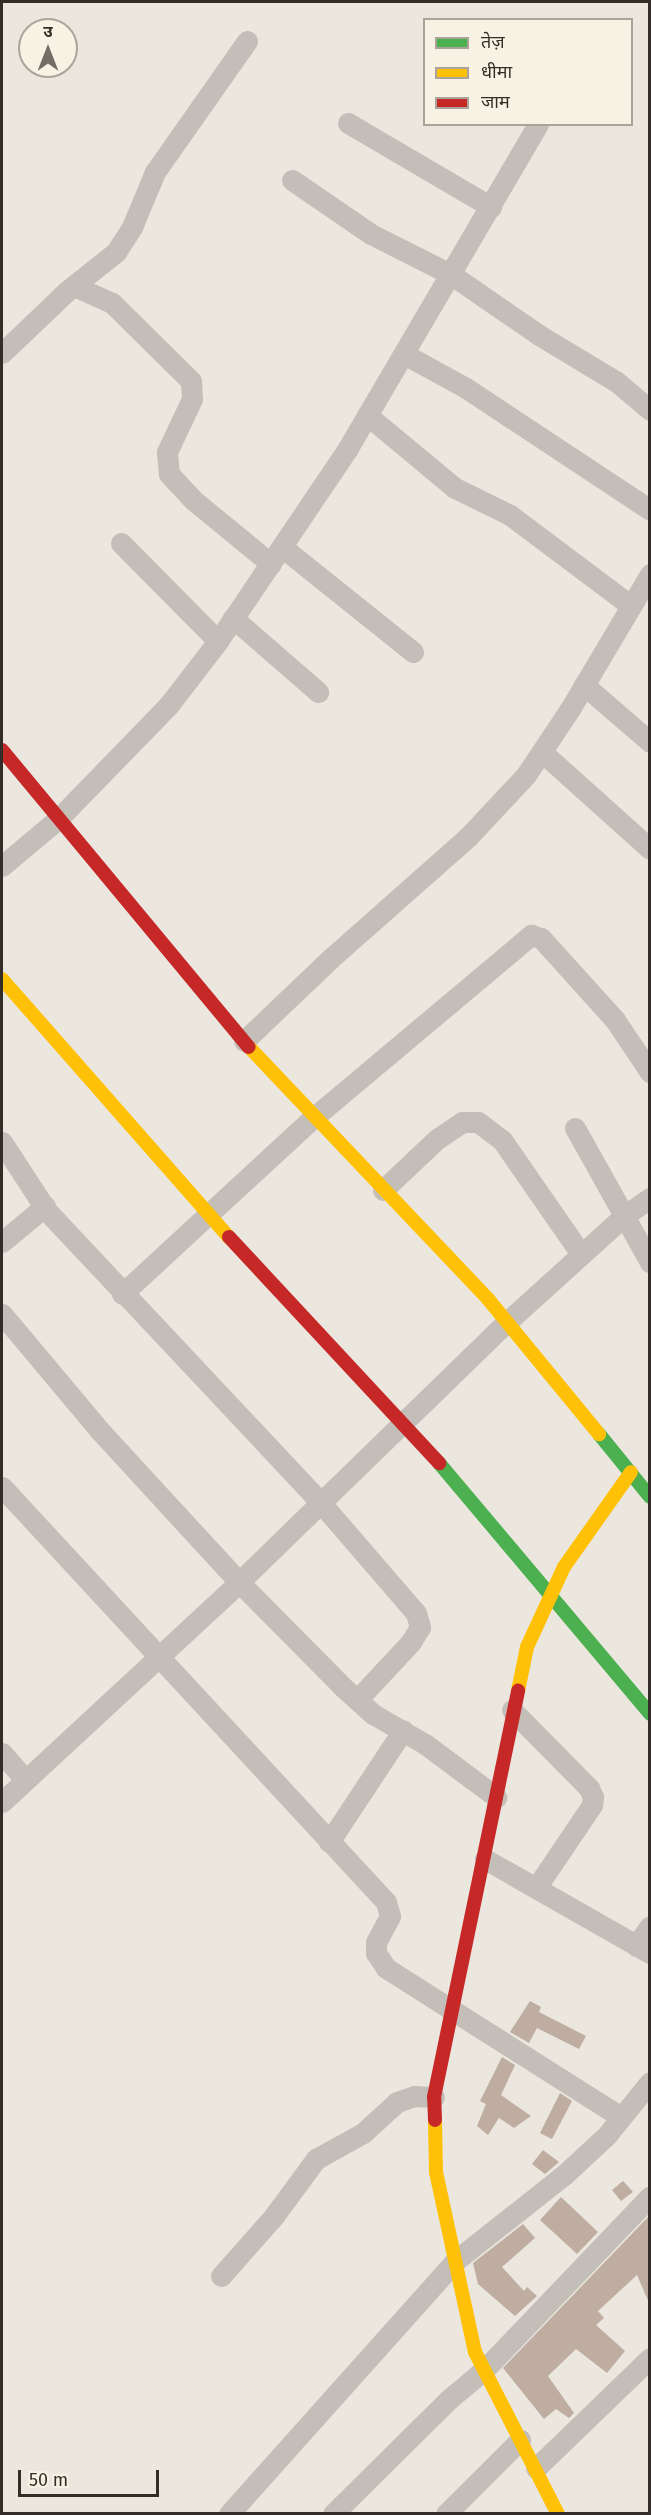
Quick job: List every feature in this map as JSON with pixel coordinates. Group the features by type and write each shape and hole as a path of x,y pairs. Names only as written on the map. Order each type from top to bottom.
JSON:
{"street":[{"path":"2,353 74,286 116,252 132,227 155,172 247,41"},
{"path":"348,123 491,207"},
{"path":"2,866 59,818 168,706 218,640 367,416 452,275 537,126"},
{"path":"292,180 371,234 452,275 539,335 617,382 650,410"},
{"path":"74,286 112,303 191,381 192,399 167,452 169,474 192,499 413,652"},
{"path":"404,354 466,388 650,510"},
{"path":"367,416 455,488 510,514 631,606"},
{"path":"121,543 218,640"},
{"path":"244,1041 330,959 468,837 526,775 584,685 650,574"},
{"path":"233,618 318,692"},
{"path":"584,685 650,742"},
{"path":"2,750 244,1041 313,1118 507,1322 650,1497"},
{"path":"542,752 650,849"},
{"path":"122,1294 313,1118 534,935 541,938 615,1020 649,1071"},
{"path":"2,979 208,1215 404,1422 551,1593 650,1714"},
{"path":"383,1190 437,1139 462,1122 478,1122 502,1140 581,1254"},
{"path":"575,1128 650,1262"},
{"path":"2,1142 45,1206 122,1294 321,1503 416,1613 419,1622 411,1642 357,1700"},
{"path":"2,1802 238,1582 507,1322 624,1216 650,1198"},
{"path":"2,1242 45,1206"},
{"path":"2,1314 102,1433 238,1582 357,1700 373,1714 403,1730 496,1797"},
{"path":"555,2512 536,2468 475,2352 436,2172 434,2097 485,1859 512,1710 527,1647 564,1567 631,1472"},
{"path":"2,1487 390,1908 390,1916 376,1942 379,1960 452,2012 621,2117"},
{"path":"512,1710 590,1788 593,1797 592,1805 536,1888"},
{"path":"328,1842 403,1730"},
{"path":"2,1753 25,1779"},
{"path":"485,1859 643,1950 650,1926"},
{"path":"229,2514 455,2261 564,2175 621,2117 650,2082"},
{"path":"221,2276 274,2216 316,2159 363,2133 397,2102 414,2096 434,2097"},
{"path":"333,2514 448,2400 484,2370 650,2196"},
{"path":"536,2468 650,2358"},
{"path":"447,2514 520,2440"}],"building":[{"path":"530,2001 541,2007 539,2012 586,2036 579,2049 537,2028 529,2043 510,2032"},
{"path":"502,2057 515,2065 501,2095 531,2116 514,2128 499,2118 488,2135 477,2126 486,2104 480,2101"},
{"path":"560,2093 572,2101 552,2139 540,2133"},
{"path":"543,2150 559,2162 545,2174 532,2164"},
{"path":"623,2181 633,2192 621,2201 612,2190"},
{"path":"561,2197 598,2232 577,2254 540,2220"},
{"path":"650,2215 650,2305 637,2275 598,2311 604,2318 596,2325 625,2351 607,2373 576,2349 548,2376 574,2413 569,2418 556,2409 544,2419 503,2368"},
{"path":"523,2224 535,2238 502,2267 524,2291 527,2287 537,2296 515,2316 478,2284 473,2263"}],"traffic: fast":[{"path":"599,1434 650,1497"},
{"path":"439,1463 650,1714"}],"traffic: slow":[{"path":"2,979 229,1237"},
{"path":"249,1047 488,1299 599,1434"},
{"path":"518,1691 527,1647 564,1567 631,1472"},
{"path":"435,2120 436,2172 475,2352 558,2514"}],"traffic: jam":[{"path":"2,750 249,1047"},
{"path":"229,1237 439,1463"},
{"path":"435,2120 434,2097 518,1691"}]}
